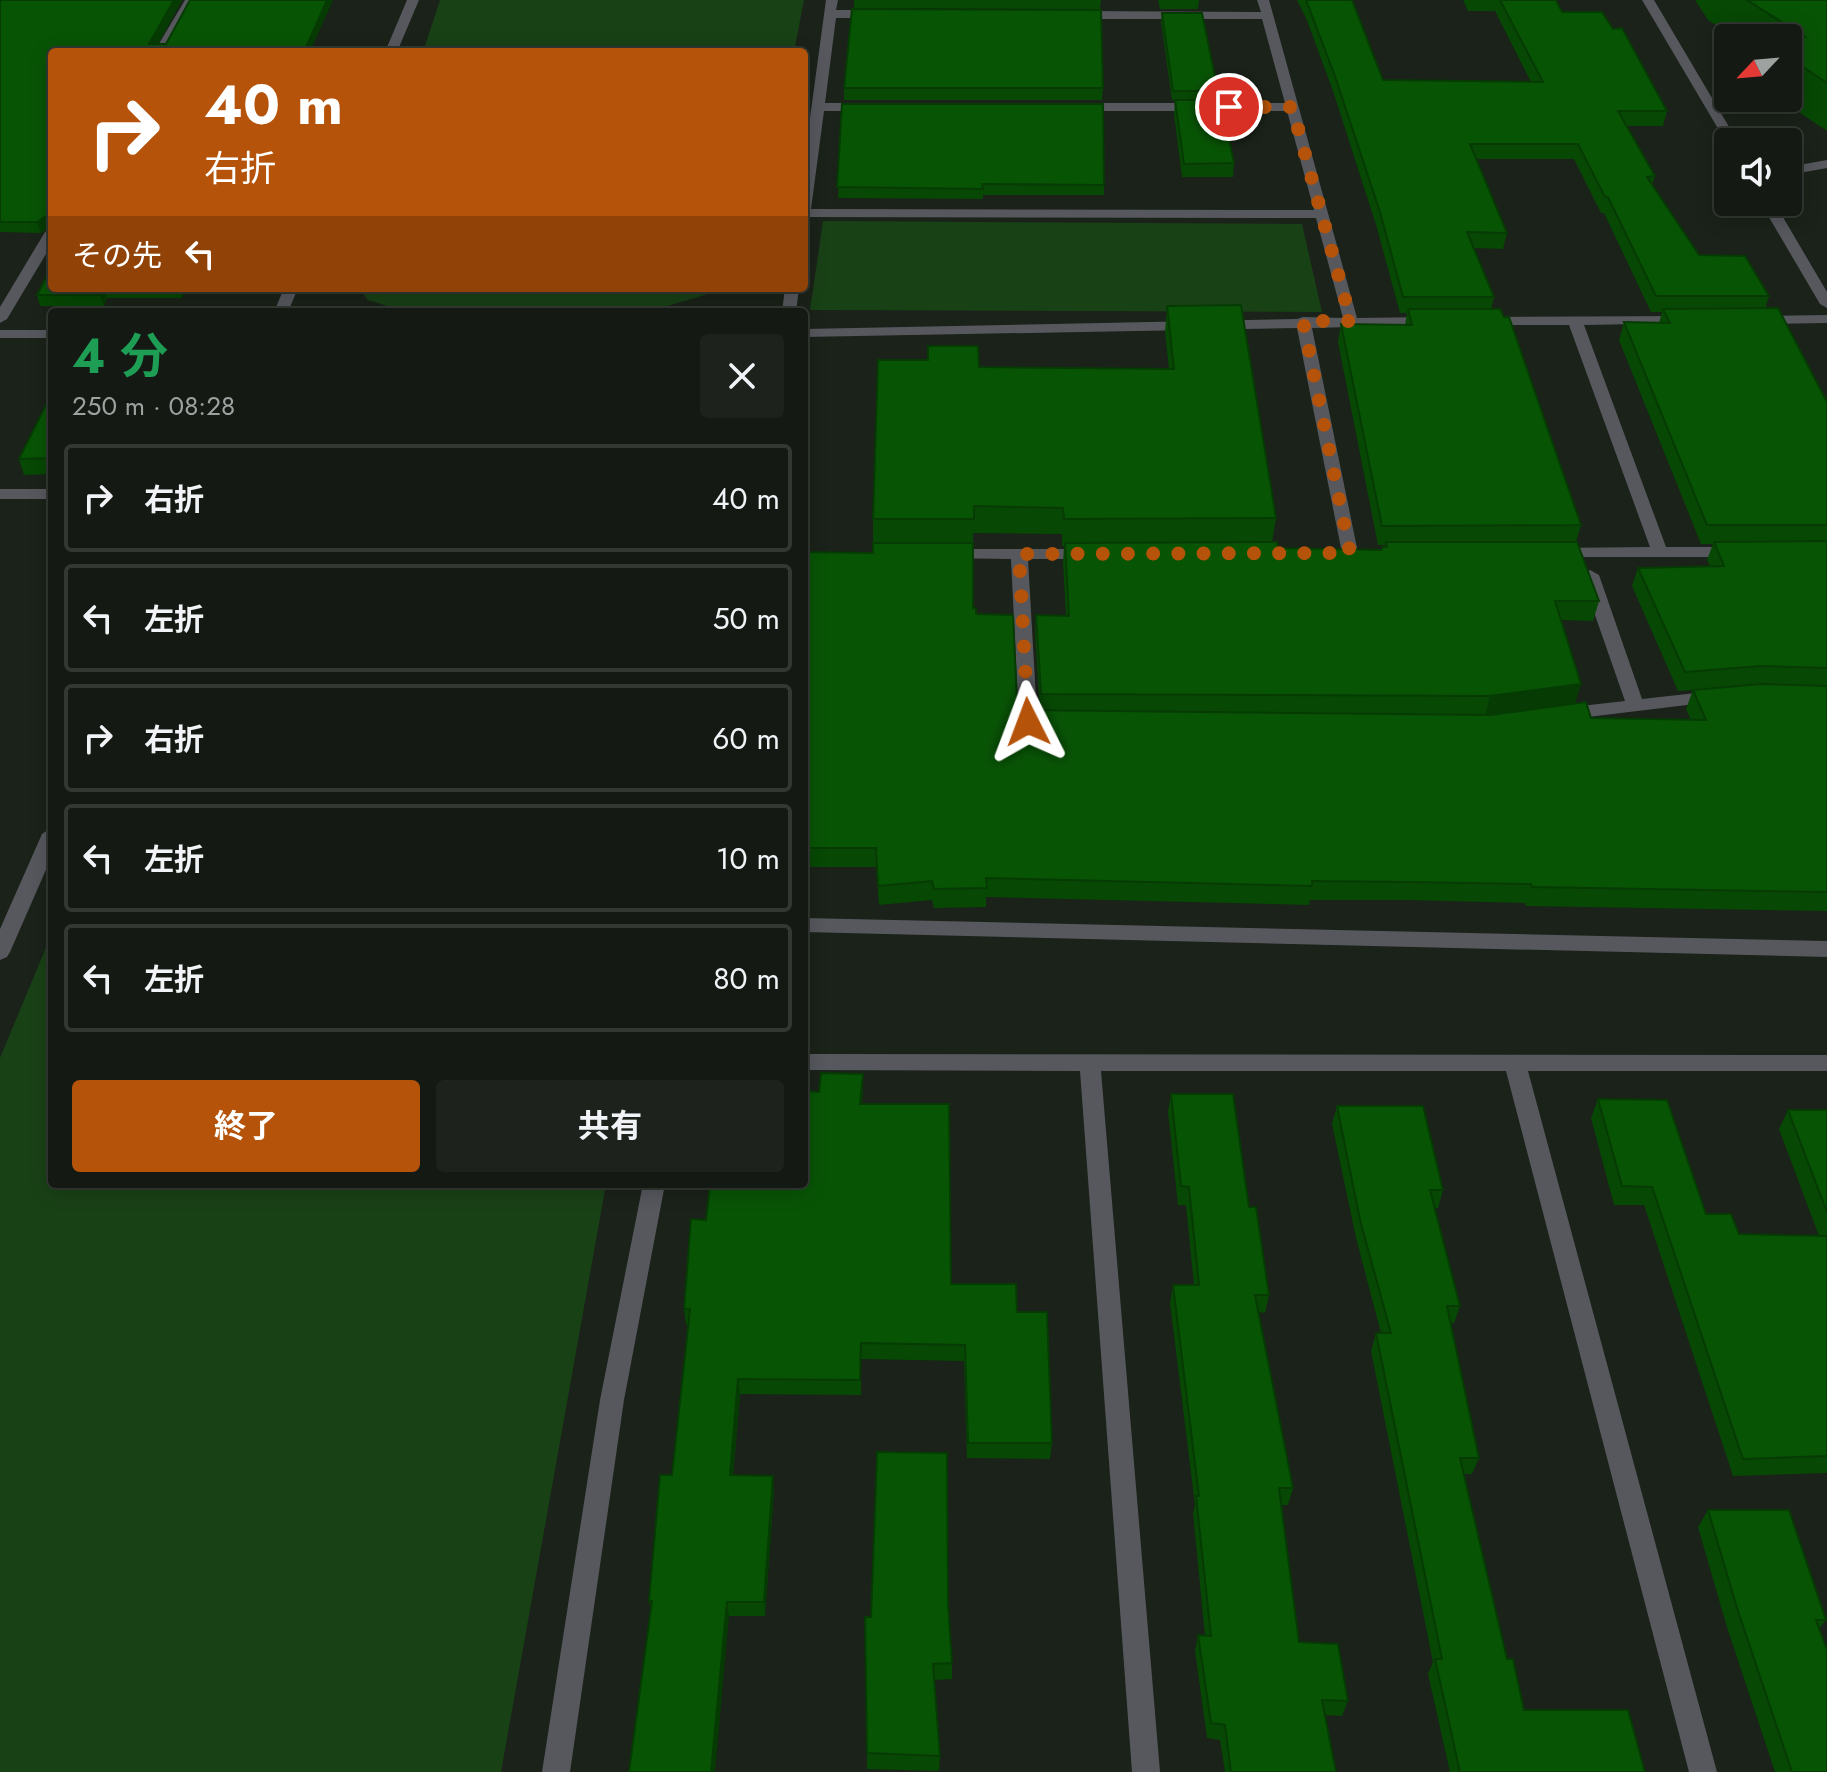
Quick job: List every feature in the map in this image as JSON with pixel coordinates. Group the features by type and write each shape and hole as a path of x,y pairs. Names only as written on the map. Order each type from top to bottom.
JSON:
{"street":[{"path":"162,48 191,0"},
{"path":"393,48 413,0"},
{"path":"1263,0 1351,321"},
{"path":"1648,0 1724,128"},
{"path":"808,183 831,7 893,14"},
{"path":"1064,15 1267,16"},
{"path":"818,107 881,107"},
{"path":"1055,107 1292,107"},
{"path":"1802,168 1827,164"},
{"path":"808,213 1321,214"},
{"path":"1775,216 1827,304"},
{"path":"0,319 48,239"},
{"path":"1748,320 1827,319"},
{"path":"1575,320 1660,553"},
{"path":"1471,321 1701,320"},
{"path":"808,333 1303,321 1441,321"},
{"path":"1303,321 1349,553"},
{"path":"0,334 48,334"},
{"path":"0,494 48,494"},
{"path":"1535,553 1751,552"},
{"path":"1581,553 1635,704"},
{"path":"927,554 1113,554"},
{"path":"1019,554 1028,722 1059,722"},
{"path":"1545,716 1739,695"},
{"path":"0,952 48,843"},
{"path":"808,925 1827,949"},
{"path":"808,1062 1827,1063"},
{"path":"1090,1063 1146,1772"},
{"path":"1515,1063 1703,1772"},
{"path":"556,1772 612,1400 653,1188"}],"green space":[{"path":"440,0 804,0 795,48 424,48"},
{"path":"823,221 1302,224 1322,312 810,310"},
{"path":"362,292 705,292 705,295 660,308 394,308 368,300"},
{"path":"48,943 48,1188 605,1188 501,1772 0,1772 0,1058"}],"building":[{"path":"174,0 149,44 166,44 190,0 327,0 306,48 48,48 48,215 37,222 0,222 0,2"},
{"path":"1306,0 1352,0 1383,80 1543,82 1500,0 1556,0 1562,12 1602,12 1613,29 1622,28 1667,111 1618,111 1655,176 1647,177 1699,255 1745,256 1769,296 1656,296 1608,197 1605,197 1578,144 1470,144 1507,233 1467,232 1494,297 1403,297 1380,212"},
{"path":"1747,0 1827,0 1827,83 1802,66 1802,38 1805,37 1802,35 1802,24 1785,24"},
{"path":"852,9 1101,10 1103,88 844,88"},
{"path":"1162,13 1202,13 1218,91 1173,91"},
{"path":"1175,100 1221,100 1234,163 1184,164"},
{"path":"842,104 1103,104 1104,185 982,184 983,189 837,187"},
{"path":"48,274 48,292 102,292 100,295 37,295"},
{"path":"1241,305 1276,518 1064,519 1063,508 974,506 974,519 873,519 878,360 928,360 928,346 978,346 979,367 1174,369 1167,306"},
{"path":"1778,308 1827,402 1827,525 1707,525 1624,322 1670,323 1663,309"},
{"path":"1408,309 1500,309 1504,317 1509,317 1581,525 1382,526 1341,324 1412,325"},
{"path":"47,403 48,403 48,458 19,459"},
{"path":"1827,541 1827,668 1761,666 1685,672 1638,568 1724,566 1714,542"},
{"path":"1277,542 1278,548 1382,550 1382,547 1387,547 1386,542 1577,542 1599,601 1555,601 1581,684 1490,696 1041,694 1036,615 1069,616 1065,543"},
{"path":"873,543 973,543 973,608 976,608 976,614 1013,615 1017,703 1022,710 1490,715 1586,702 1591,718 1706,720 1693,690 1761,684 1827,686 1827,892 1412,882 1312,881 1312,886 986,878 987,888 934,889 932,881 878,886 876,848 808,848 808,552 873,553"},
{"path":"821,1073 863,1074 860,1104 949,1104 951,1284 1016,1284 1017,1312 1047,1312 1052,1443 968,1443 965,1345 861,1343 860,1380 738,1379 730,1475 773,1476 764,1602 727,1602 711,1772 629,1772 652,1601 649,1601 660,1475 672,1475 690,1309 684,1309 691,1219 706,1220 710,1188 808,1188 808,1091 819,1092"},
{"path":"1171,1094 1233,1094 1249,1207 1256,1207 1269,1295 1255,1295 1293,1488 1279,1488 1299,1642 1338,1644 1348,1701 1322,1700 1336,1772 1231,1772 1225,1725 1211,1723 1198,1635 1211,1636 1196,1496 1199,1496 1173,1285 1199,1285 1189,1187 1181,1186"},
{"path":"1598,1099 1667,1100 1706,1214 1731,1214 1739,1234 1827,1236 1827,1456 1743,1459 1652,1187 1622,1186"},
{"path":"1337,1106 1423,1106 1443,1190 1430,1190 1460,1306 1447,1306 1479,1458 1460,1458 1507,1659 1513,1659 1524,1710 1628,1710 1645,1772 1460,1772 1435,1659 1442,1659 1376,1333 1391,1333 1360,1220"},
{"path":"1788,1110 1827,1110 1827,1212"},
{"path":"877,1452 947,1453 948,1604 952,1663 933,1664 940,1756 867,1753 865,1617 871,1617"},
{"path":"1708,1510 1789,1510 1826,1620 1816,1620 1827,1650 1827,1772 1792,1772"}],"route":[{"path":"1028,722 1019,554 1350,553 1303,321 1351,321 1292,107 1229,107"}]}
